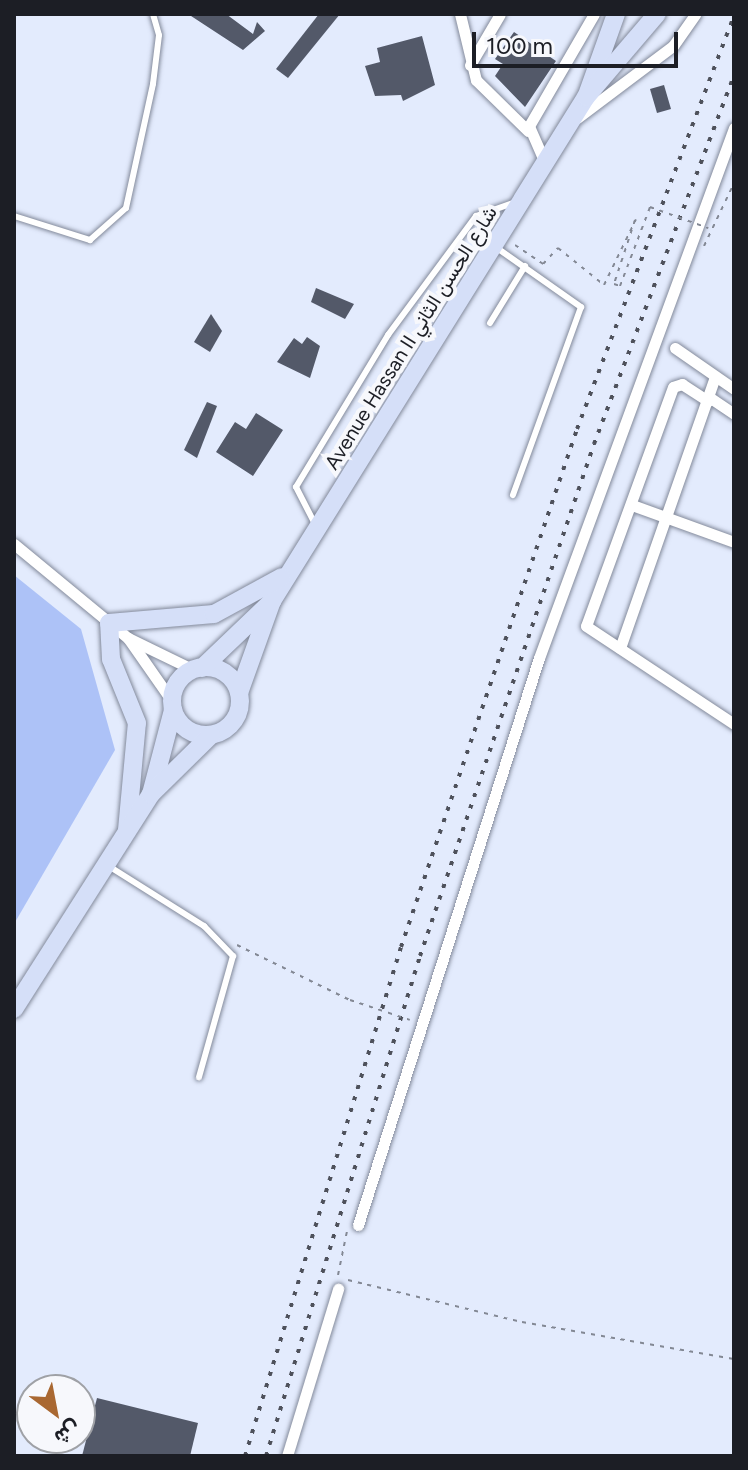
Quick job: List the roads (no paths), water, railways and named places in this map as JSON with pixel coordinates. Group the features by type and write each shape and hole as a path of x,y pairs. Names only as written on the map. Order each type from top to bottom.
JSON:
{"main road":[{"name":"Avenue Hassan II شارع الحسن الثاني","path":"239,693 272,601 573,120 586,97 616,14"},
{"path":"628,14 655,17"},
{"name":"Avenue Hassan II شارع الحسن الثاني","path":"586,97 655,17"},
{"path":"127,830 137,723 109,650 109,623 214,614 292,570"},
{"name":"Avenue Hassan II شارع الحسن الثاني","path":"198,669 272,601"},
{"path":"14,1009 104,863 151,794 211,735 232,723 239,693 225,673 198,669 181,679 151,794"},
{"path":"173,706 187,729 211,735"}],"street":[{"path":"460,14 470,65 528,131 546,165"},
{"path":"470,65 500,14"},
{"path":"528,131 594,14"},
{"path":"573,120 673,46 695,14"},
{"path":"353,1225 539,658 734,128"},
{"path":"675,348 734,389"},
{"path":"620,648 715,377"},
{"path":"734,414 682,384 673,387 586,626 734,724"},
{"path":"632,505 734,542"},
{"path":"14,544 128,638 198,669"},
{"path":"128,638 173,706"},
{"path":"287,1456 338,1289"}],"lane":[{"path":"14,216 90,240 126,208 153,84 159,35 153,14"},
{"path":"318,528 296,487 388,335 476,216 523,201"},
{"path":"497,241 581,307 513,495"},
{"path":"490,323 525,266"},
{"path":"104,863 204,926 233,956 199,1077"}],"railway":[{"path":"245,1456 401,947 577,429 734,15"},
{"path":"266,1456 420,956 594,444 734,76"}]}
